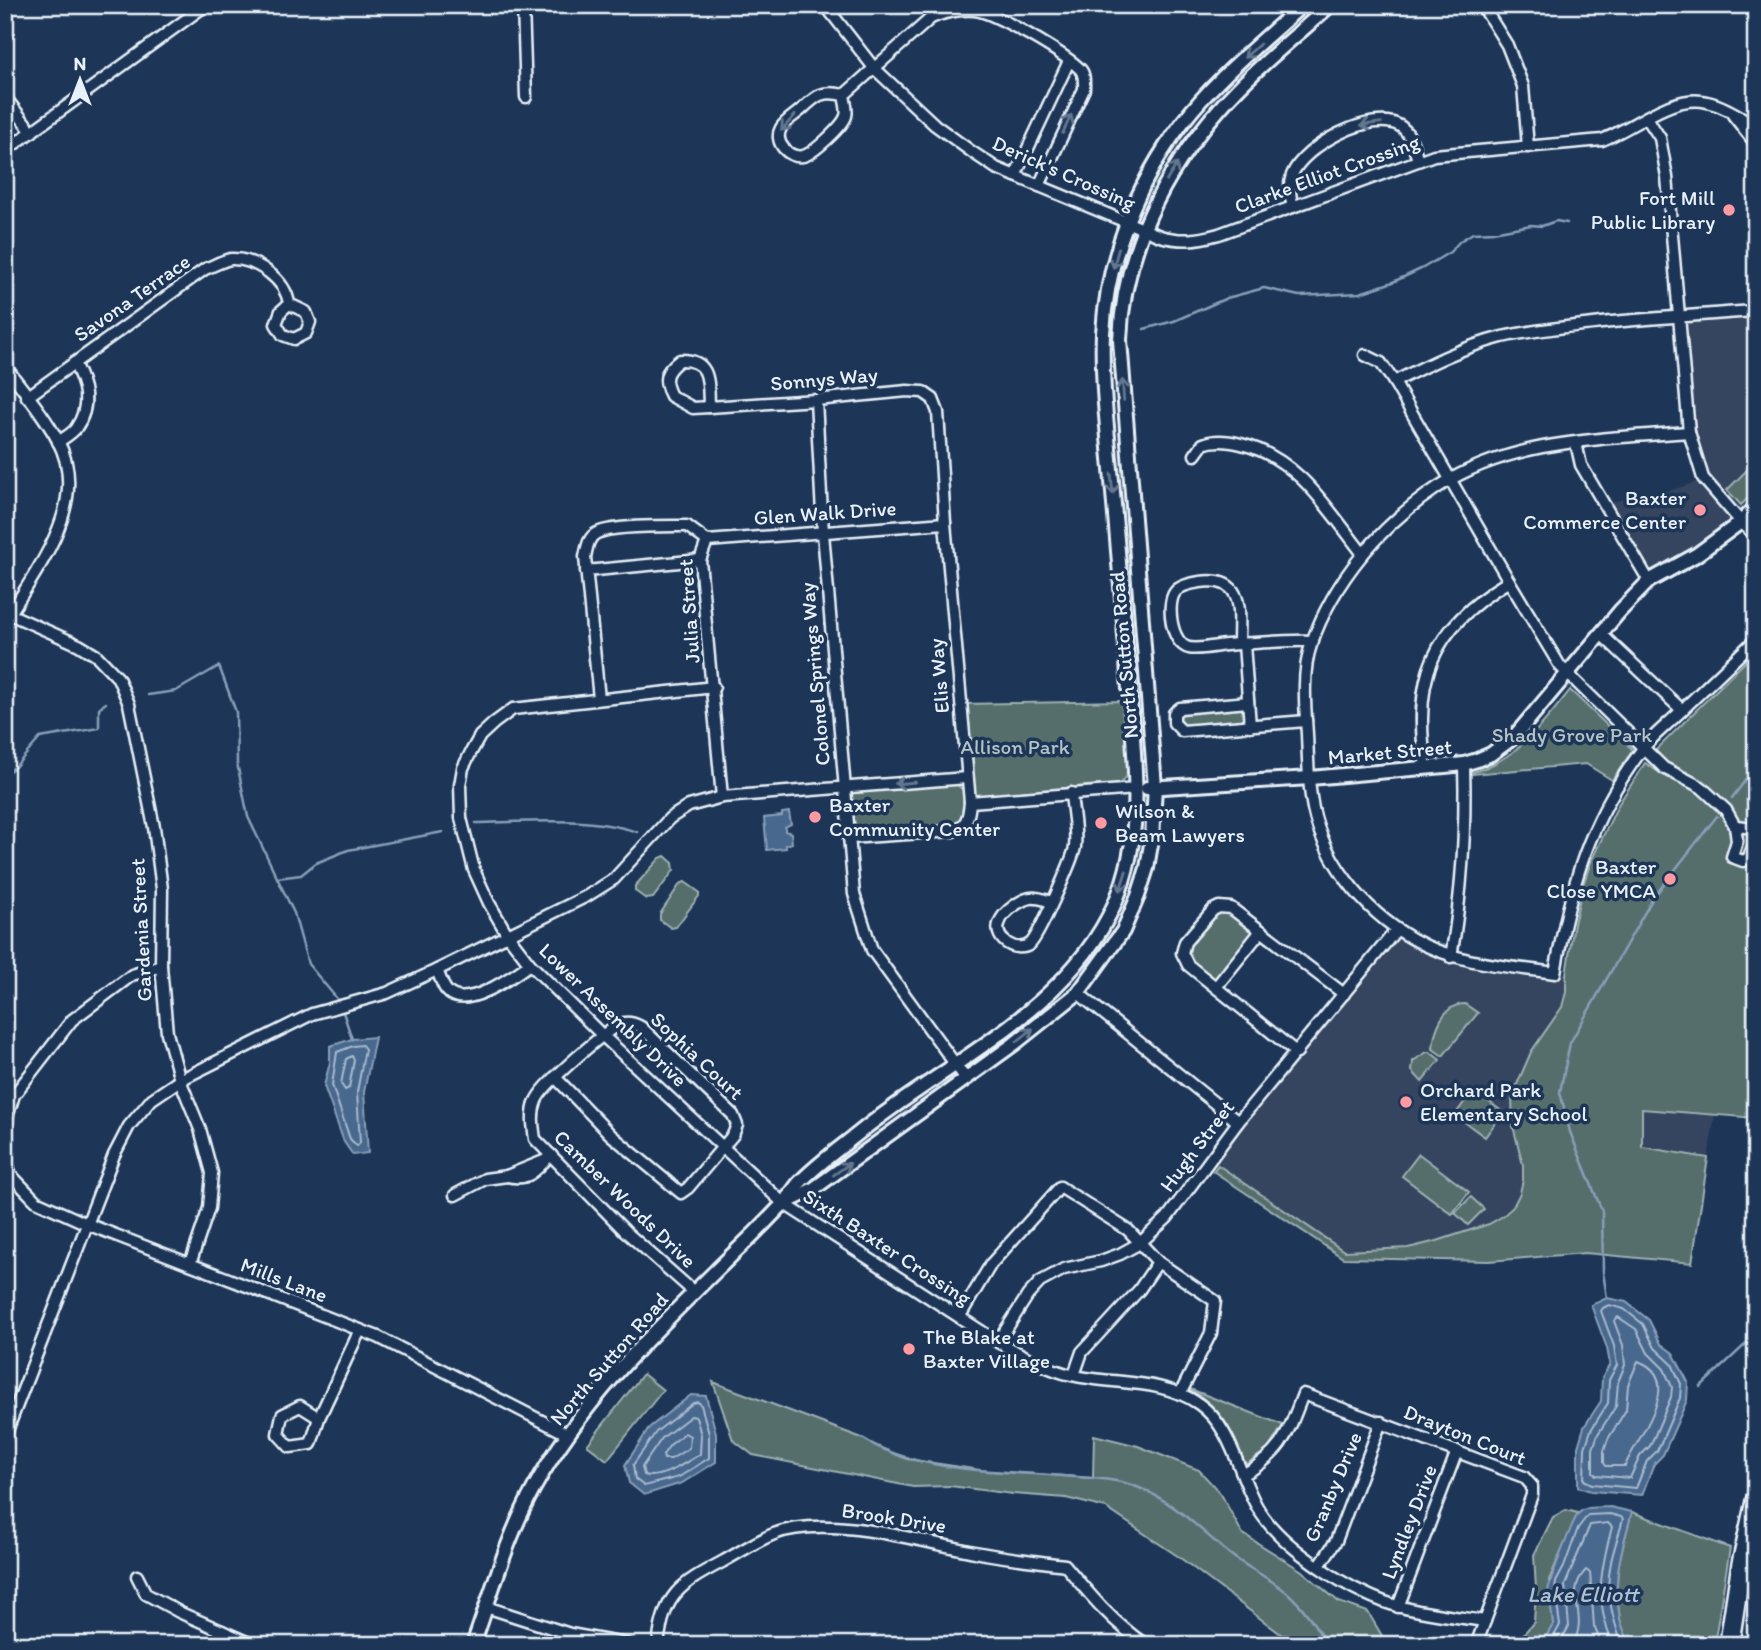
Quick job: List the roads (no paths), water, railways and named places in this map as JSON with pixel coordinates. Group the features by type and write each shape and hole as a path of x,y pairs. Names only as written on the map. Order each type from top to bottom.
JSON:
{"highway":[{"path":"1728,1645 1741,1566 1756,1499"}],"main road":[{"name":"North Sutton Road","path":"473,1645 523,1509 567,1434 585,1410 801,1181 865,1128 1055,988 1094,941 1109,916 1126,873 1135,830 1136,789 1103,380 1105,314 1113,266 1126,222 1148,174 1165,148 1199,102 1302,5"},
{"name":"North Sutton Road","path":"783,1203 812,1190 966,1079 1078,993 1123,931 1147,868 1152,838 1154,787 1120,340 1135,250 1168,177 1193,141 1221,107 1330,5"},
{"name":"Market Street","path":"1136,789 1310,778 1464,764 1491,754 1514,737 1620,611 1649,581 1696,555 1756,508"}],"street":[{"path":"5,151 206,5"},
{"path":"523,5 526,97"},
{"name":"Derick's Crossing","path":"825,5 874,68 935,125 996,168 1143,228"},
{"path":"1482,5 1507,45 1522,86 1528,147"},
{"path":"844,95 931,19 948,11 975,10 993,15 1082,70 1084,89 1039,186"},
{"path":"1015,176 1069,61"},
{"path":"821,93 844,95 847,115 842,124 812,152 803,156 792,156 786,152 779,136 781,128 821,93"},
{"path":"5,97 32,132"},
{"name":"Clarke Elliot Crossing","path":"1143,228 1178,241 1198,240 1418,160 1468,151 1602,140 1664,107 1682,101 1705,101 1731,111 1756,126"},
{"path":"1731,111 1756,144"},
{"path":"1647,118 1660,138 1667,177 1689,432 1703,478 1756,536"},
{"path":"1293,207 1290,188 1294,170 1329,138 1348,129 1379,122 1398,125 1410,138 1418,160"},
{"name":"Savona Terrace","path":"27,397 205,269 230,259 254,262 272,275 288,296 289,304"},
{"path":"1394,382 1450,355 1500,338 1545,329 1756,311"},
{"path":"1365,355 1381,363 1394,382 1508,581 1568,674 1664,768 1701,787 1728,812 1735,826 1737,841 1732,858 1743,862 1748,859 1756,841"},
{"name":"Sonnys Way","path":"709,407 708,378 704,368 688,359 680,360 669,367 665,380 671,397 693,408 709,407 816,400 907,391 923,392 933,399 936,406"},
{"path":"58,442 76,428 85,407 86,386 74,363"},
{"path":"5,366 58,442 67,478 62,522 49,549 8,613"},
{"name":"Colonel Springs Way","path":"816,400 823,533 854,894 872,950 966,1079"},
{"name":"Elis Way","path":"936,406 970,802"},
{"path":"1689,432 1545,446 1483,464 1450,480 1403,514 1363,554 1335,592 1313,641 1306,673 1311,799 1327,848 1354,891 1397,929 1414,940 1451,957 1555,973 1567,909 1583,853 1615,789 1642,749 1756,639"},
{"path":"1195,455 1203,443 1218,441 1251,446 1275,457 1304,480 1363,554"},
{"path":"1576,443 1581,465 1649,581"},
{"name":"Glen Walk Drive","path":"707,541 945,523"},
{"name":"Julia Street","path":"599,699 585,557 588,542 596,533 687,526 707,541 701,560 722,797"},
{"path":"586,571 701,560"},
{"path":"1250,726 1248,702 1242,644 1237,597 1230,586 1221,581 1196,582 1175,592 1172,599 1173,632 1180,644 1189,648 1242,644 1288,640 1313,641"},
{"path":"1426,767 1420,701 1425,676 1441,643 1461,616 1482,597 1508,581"},
{"name":"Gardenia Street","path":"8,613 97,656 114,672 125,691 139,745 162,889 161,966 167,1032 180,1080 200,1129 212,1173 209,1208 190,1264"},
{"path":"1601,634 1682,710"},
{"name":"Lower Assembly Drive","path":"714,687 513,709 480,736 463,768 459,802 474,870 488,903 530,964 783,1203"},
{"path":"1248,702 1180,708 1174,713 1174,723 1182,731 1306,721"},
{"path":"1451,957 1458,914 1465,818 1464,764"},
{"path":"5,1436 114,1155 129,1126 152,1099 180,1080 312,1014 387,993 587,896 614,878 670,818 689,806 722,797 967,778"},
{"path":"849,838 958,830 967,820 970,802 1136,789"},
{"path":"1052,902 1035,897 1024,900 1002,918 997,927 999,935 1007,944 1019,948 1029,945 1037,936 1052,902 1075,848 1071,793"},
{"path":"1735,826 1756,828"},
{"path":"1297,1053 1183,960 1185,942 1213,910 1219,907 1236,911 1344,994"},
{"name":"Hugh Street","path":"998,1342 1028,1295 1040,1282 1064,1269 1101,1261 1139,1244 1167,1217 1238,1122 1397,929"},
{"path":"1216,987 1261,932"},
{"path":"437,970 447,990 457,998 469,998 530,964"},
{"path":"5,1124 14,1095 72,1020 132,975 161,966"},
{"path":"1078,993 1238,1122"},
{"name":"Sophia Court","path":"604,1036 622,1024 632,1023 641,1027 733,1115 737,1128 723,1146"},
{"name":"Camber Woods Drive","path":"604,1036 546,1085 536,1100 532,1118 535,1139 548,1158 694,1292"},
{"path":"555,1077 611,1135 678,1192 688,1188 723,1146"},
{"name":"Mills Lane","path":"5,1152 10,1174 35,1200 87,1224 359,1330 421,1358 567,1434"},
{"path":"455,1195 485,1179 525,1173 548,1158"},
{"path":"960,1316 991,1264 1060,1187 1128,1230 1158,1262 1215,1301 1211,1333 1180,1394"},
{"name":"Sixth Baxter Crossing","path":"783,1203 998,1342 1047,1367 1074,1376 1160,1387 1203,1406 1228,1441 1256,1505 1268,1522 1285,1540 1319,1566 1358,1592 1398,1607 1485,1621"},
{"path":"1074,1376 1082,1352 1139,1290 1158,1262"},
{"path":"319,1418 300,1406 282,1415 278,1434 290,1447 311,1444 319,1418 359,1330"},
{"name":"Drayton Court","path":"1243,1475 1260,1465 1279,1448 1303,1394 1524,1477 1532,1486 1530,1499 1476,1645"},
{"name":"Granby Drive","path":"1319,1566 1336,1541 1381,1422"},
{"name":"Lyndley Drive","path":"1398,1607 1457,1451"},
{"name":"Brook Drive","path":"658,1645 661,1619 671,1596 693,1577 775,1534 820,1526 873,1532 1000,1557 1065,1566 1102,1610 1127,1633 1146,1645"},
{"path":"137,1576 146,1594 181,1613 254,1645"},
{"path":"488,1601 569,1634 630,1645"},
{"path":"216,1645 222,1631"}],"water":[{"path":"789,812 791,824 785,827 785,831 791,833 792,843 786,845 786,848 767,850 764,818 782,816 782,813"},
{"path":"375,1037 364,1092 368,1153 353,1155 344,1142 324,1086 330,1062 330,1046 352,1039"},
{"path":"1607,1298 1626,1302 1649,1320 1661,1344 1673,1353 1688,1382 1687,1400 1663,1455 1654,1464 1642,1495 1591,1491 1578,1487 1578,1447 1584,1427 1601,1401 1602,1378 1610,1364 1591,1305"},
{"path":"691,1395 706,1396 716,1433 716,1462 682,1483 644,1495 629,1483 625,1465 650,1427"},
{"name":"Lake Elliott","path":"1610,1507 1632,1512 1617,1577 1620,1619 1629,1645 1541,1645 1553,1625 1549,1587 1575,1519 1585,1509"}],"waterway":[{"path":"1144,329 1174,321 1227,298 1264,288 1299,296 1360,293 1423,268 1450,252 1460,241 1473,233 1531,225 1542,226 1556,221 1567,223"},
{"path":"148,695 176,691 219,666 236,712 237,763 248,817 294,913 308,964 338,1000"},
{"path":"5,774 15,767 40,738 99,728 99,708 106,703"},
{"path":"1732,798 1756,766"},
{"path":"1607,1298 1603,1272 1602,1211 1570,1132 1560,1092 1570,1043 1653,898 1717,816"},
{"path":"476,823 578,822 637,832"},
{"path":"277,878 301,875 316,863 348,850 443,832"},
{"path":"343,1012 352,1039"},
{"path":"1700,1387 1748,1342"},
{"path":"862,1438 908,1458 934,1464 986,1471 1110,1480 1150,1493 1175,1508 1238,1560 1285,1591 1307,1614 1326,1645"}],"place":[{"name":"Fort Mill Public Library","path":"1729,210"},
{"name":"Baxter Commerce Center","path":"1700,510"},
{"name":"Baxter Community Center","path":"815,817"},
{"name":"Wilson & Beam Lawyers","path":"1101,823"},
{"name":"Baxter Close YMCA","path":"1670,879"},
{"name":"Orchard Park Elementary School","path":"1406,1102"},
{"name":"The Blake at Baxter Village","path":"909,1349"}],"park label":[{"name":"Shady Grove Park","path":"1572,735"},
{"name":"Allison Park","path":"1015,747"}]}
